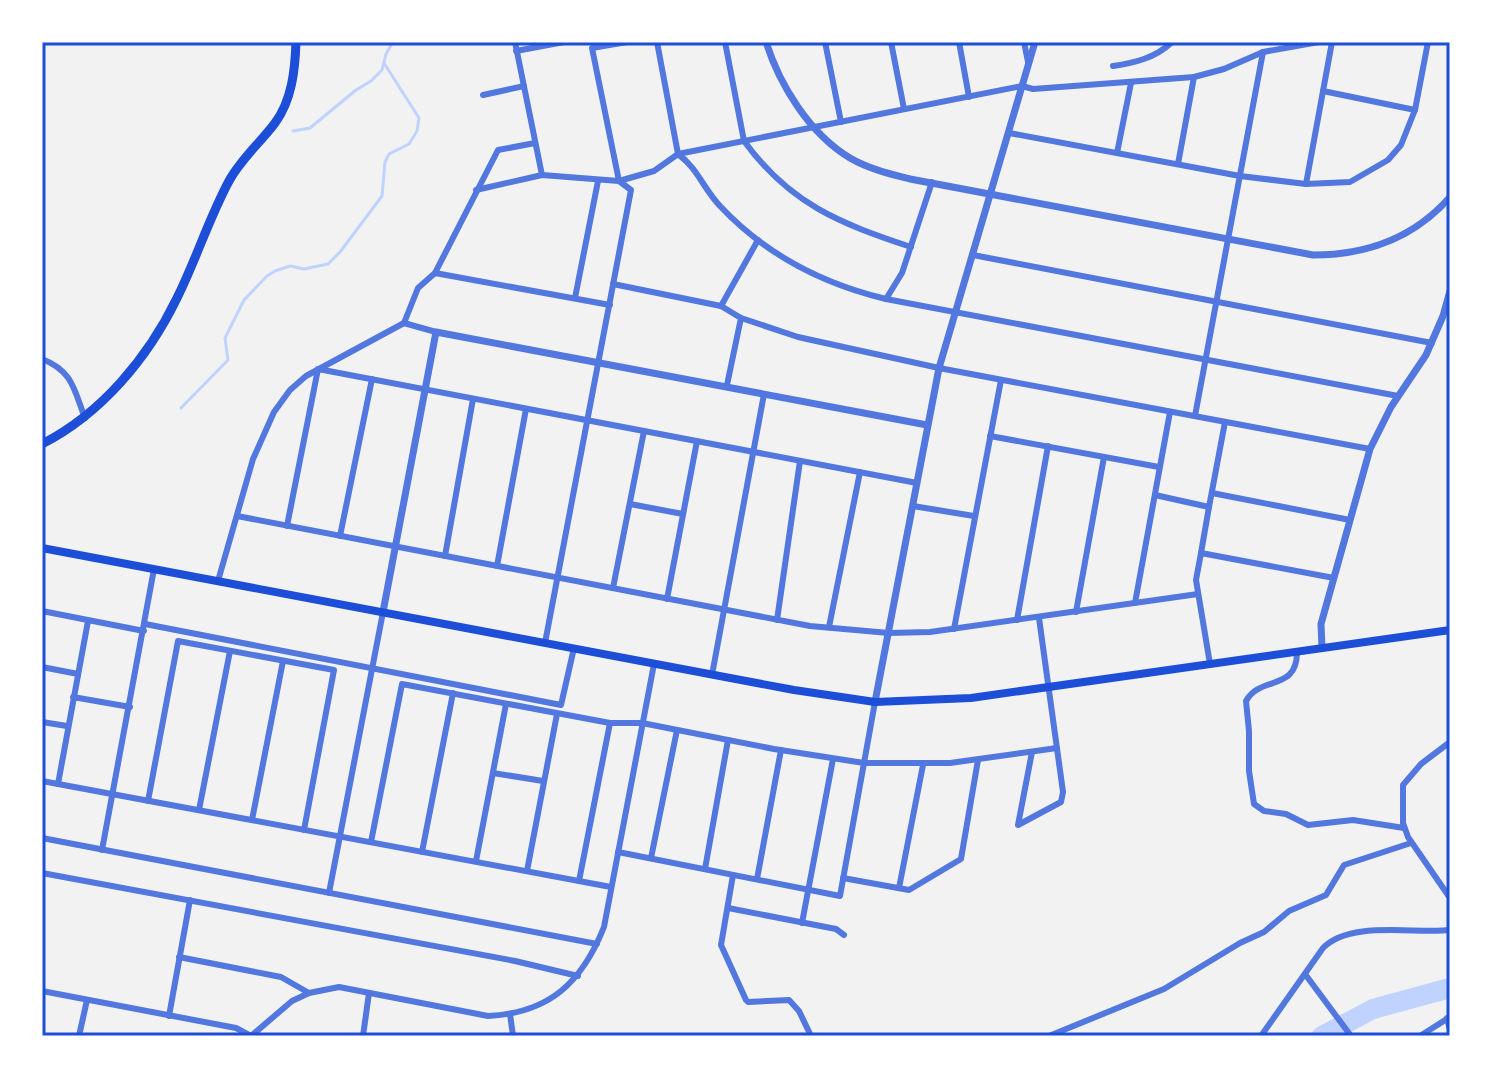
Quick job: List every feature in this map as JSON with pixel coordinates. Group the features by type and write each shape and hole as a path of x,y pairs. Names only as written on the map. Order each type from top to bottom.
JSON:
{"main road":[{"path":"42,444 85,418 155,336 176,300 229,181 282,112 293,82 296,42"},
{"path":"42,548 712,675 875,702 959,699 1450,630"}],"street":[{"path":"515,42 542,175"},
{"path":"516,51 564,42"},
{"path":"545,643 631,190 619,181 592,48 627,42"},
{"path":"657,42 678,154 693,165 718,204 758,240 819,278 886,299 1398,396"},
{"path":"725,42 744,141 780,182 806,203 845,225 911,247"},
{"path":"766,42 784,84 814,127 849,157 910,179 1297,253 1331,255 1351,253 1411,231 1450,197"},
{"path":"825,42 841,122"},
{"path":"891,42 904,109"},
{"path":"959,42 969,97"},
{"path":"1024,42 1028,66"},
{"path":"618,852 840,896 939,368 1035,42"},
{"path":"1113,66 1138,62 1163,51 1172,42"},
{"path":"476,190 542,175 619,181 654,171 678,154 904,109 1022,86 1033,89 1194,77 1224,69 1263,52 1319,42"},
{"path":"1306,184 1332,42"},
{"path":"1009,133 1240,176 1306,184 1350,182 1388,160 1401,145 1415,110 1428,42"},
{"path":"1195,416 1263,52"},
{"path":"1178,164 1194,77"},
{"path":"1117,153 1131,83"},
{"path":"483,95 524,86"},
{"path":"1323,91 1415,110"},
{"path":"218,581 253,459 274,412 290,390 318,369 404,323 418,288 435,273 498,150 535,143"},
{"path":"575,298 598,181"},
{"path":"886,299 902,273 932,182"},
{"path":"721,306 758,240"},
{"path":"973,255 1432,343"},
{"path":"435,273 610,305"},
{"path":"613,284 721,306 741,318 798,337 939,368 1370,449"},
{"path":"1322,648 1321,624 1370,449 1398,396 1419,368 1432,343 1450,291"},
{"path":"727,385 741,318"},
{"path":"404,323 436,332 927,425"},
{"path":"1440,324 1450,324"},
{"path":"329,893 436,332"},
{"path":"42,359 68,373 85,418"},
{"path":"318,369 917,483"},
{"path":"287,526 318,369"},
{"path":"340,536 372,379"},
{"path":"954,629 1001,380"},
{"path":"712,675 764,394"},
{"path":"445,556 473,399"},
{"path":"497,566 526,409"},
{"path":"1135,603 1170,412"},
{"path":"1210,664 1196,580 1225,422"},
{"path":"613,588 644,431"},
{"path":"990,436 1159,467"},
{"path":"667,599 697,441"},
{"path":"1017,620 1048,446"},
{"path":"1076,612 1104,457"},
{"path":"777,620 800,461"},
{"path":"829,627 860,472"},
{"path":"1212,493 1350,520"},
{"path":"1155,495 1209,507"},
{"path":"630,504 683,514"},
{"path":"913,506 974,516"},
{"path":"237,516 777,620 889,633 954,629 1198,594"},
{"path":"1201,553 1334,578"},
{"path":"102,850 154,569"},
{"path":"42,611 88,621 145,627 561,705 574,648"},
{"path":"1032,752 1018,825 1061,802 1063,792 1039,618"},
{"path":"58,784 88,621"},
{"path":"148,801 178,641 334,670 304,830"},
{"path":"199,810 230,651"},
{"path":"1297,652 1296,664 1289,677 1254,691 1246,701 1254,804 1264,811 1286,814 1308,825 1353,820 1404,828"},
{"path":"252,820 283,661"},
{"path":"42,991 236,1028 251,1036 292,1001 309,993 339,987 488,1016 510,1014 544,1003 578,976 604,927 654,664"},
{"path":"42,667 78,674"},
{"path":"371,842 402,684 557,714 610,723 642,723 864,763 923,765 1057,748"},
{"path":"422,852 453,693"},
{"path":"73,697 130,707"},
{"path":"476,861 506,704"},
{"path":"527,871 557,714"},
{"path":"42,722 67,726"},
{"path":"579,881 610,723"},
{"path":"651,858 677,730"},
{"path":"705,869 728,740"},
{"path":"1450,742 1404,781 1404,828 1450,898"},
{"path":"757,879 781,750"},
{"path":"802,923 833,759"},
{"path":"843,878 909,890 961,859 978,760"},
{"path":"899,888 923,765"},
{"path":"493,773 543,781"},
{"path":"42,781 611,887"},
{"path":"42,838 597,944"},
{"path":"1049,1036 1164,989 1264,932 1289,911 1326,895 1344,865 1411,843"},
{"path":"42,873 515,961 578,976"},
{"path":"733,875 721,945 746,1000 789,1000 799,1011 811,1036"},
{"path":"169,1016 190,900"},
{"path":"728,908 836,929 844,935"},
{"path":"1261,1036 1329,941 1339,936 1387,930 1450,930"},
{"path":"179,957 281,977 309,993"},
{"path":"1305,974 1351,1036"},
{"path":"363,1036 369,993"},
{"path":"79,1036 87,1000"},
{"path":"510,1014 513,1036"},
{"path":"1420,1036 1448,1017 1450,1030"}],"waterway":[{"path":"293,131 310,128 371,81 382,70 393,42"},
{"path":"181,408 228,360 225,338 244,300 275,271 290,266 304,269 328,264 382,196 385,162 389,154 409,144 417,131 419,118 384,63"},
{"path":"1322,1036 1373,1009 1450,988"}]}
